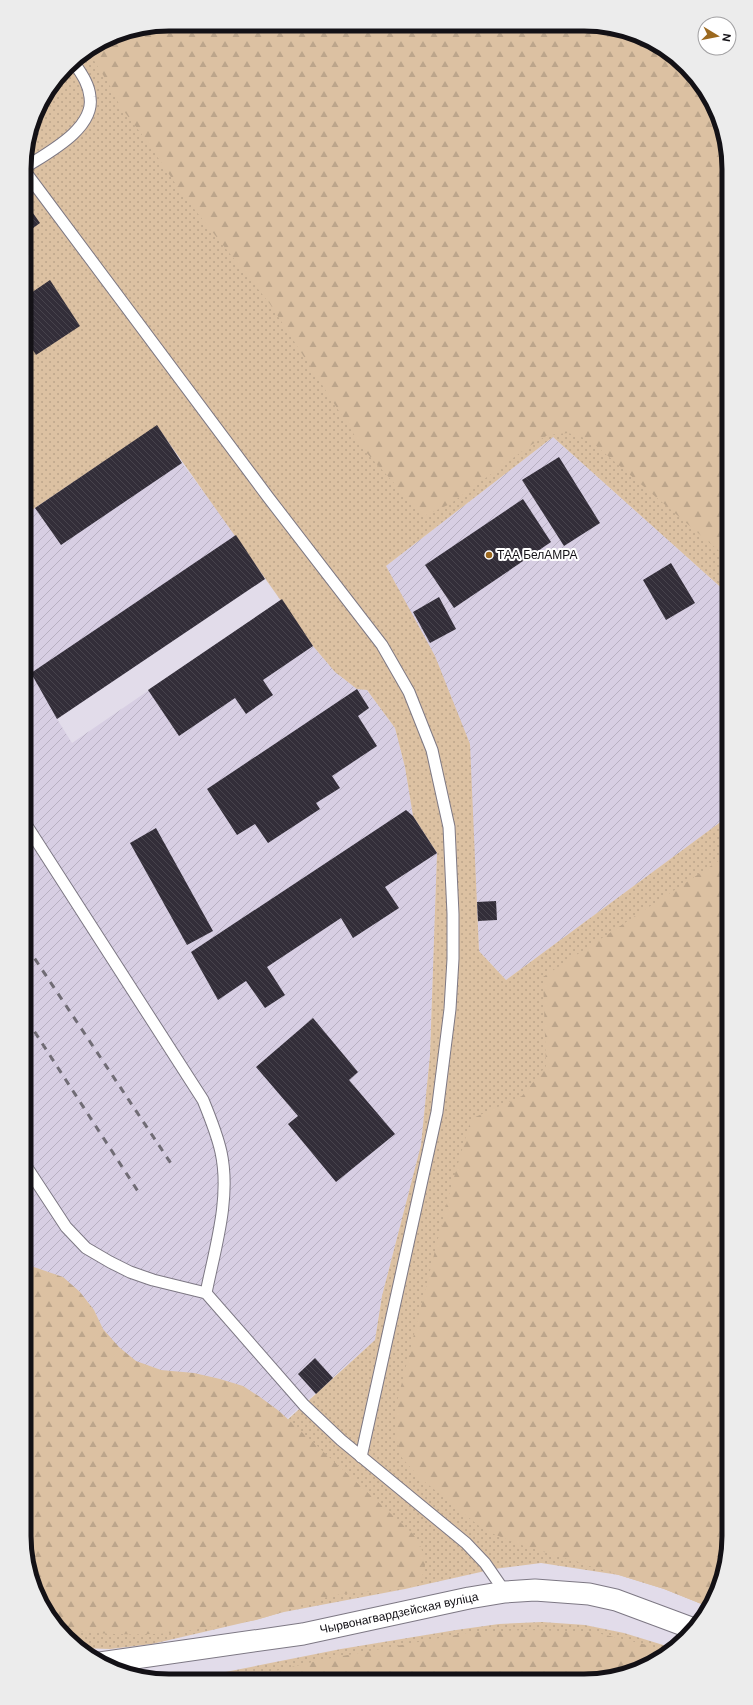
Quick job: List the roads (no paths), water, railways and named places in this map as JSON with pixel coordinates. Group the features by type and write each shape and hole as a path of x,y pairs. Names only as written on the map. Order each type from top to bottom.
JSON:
{"street":[{"name":"Чырвонагвардзейская вуліца","path":"111,1661 303,1634 469,1598 504,1592 535,1590 589,1594 643,1609 688,1627"}],"lane":[{"path":"31,164 56,148 73,134 87,118 91,98 86,83 76,67"},
{"path":"31,178 268,497 382,645 409,692 432,750 449,827 453,944 450,1016 437,1112 362,1457"},
{"path":"31,834 203,1100 214,1124 221,1153 224,1180 222,1212 206,1293"},
{"path":"31,1174 66,1227 86,1248 130,1272 153,1280 206,1293 304,1405 362,1457 466,1542 485,1563 504,1592"}],"railway":[{"path":"31,953 172,1165"},
{"path":"31,1026 141,1196"}],"place":[{"name":"ТАА БелАМРА","path":"489,555"}]}
